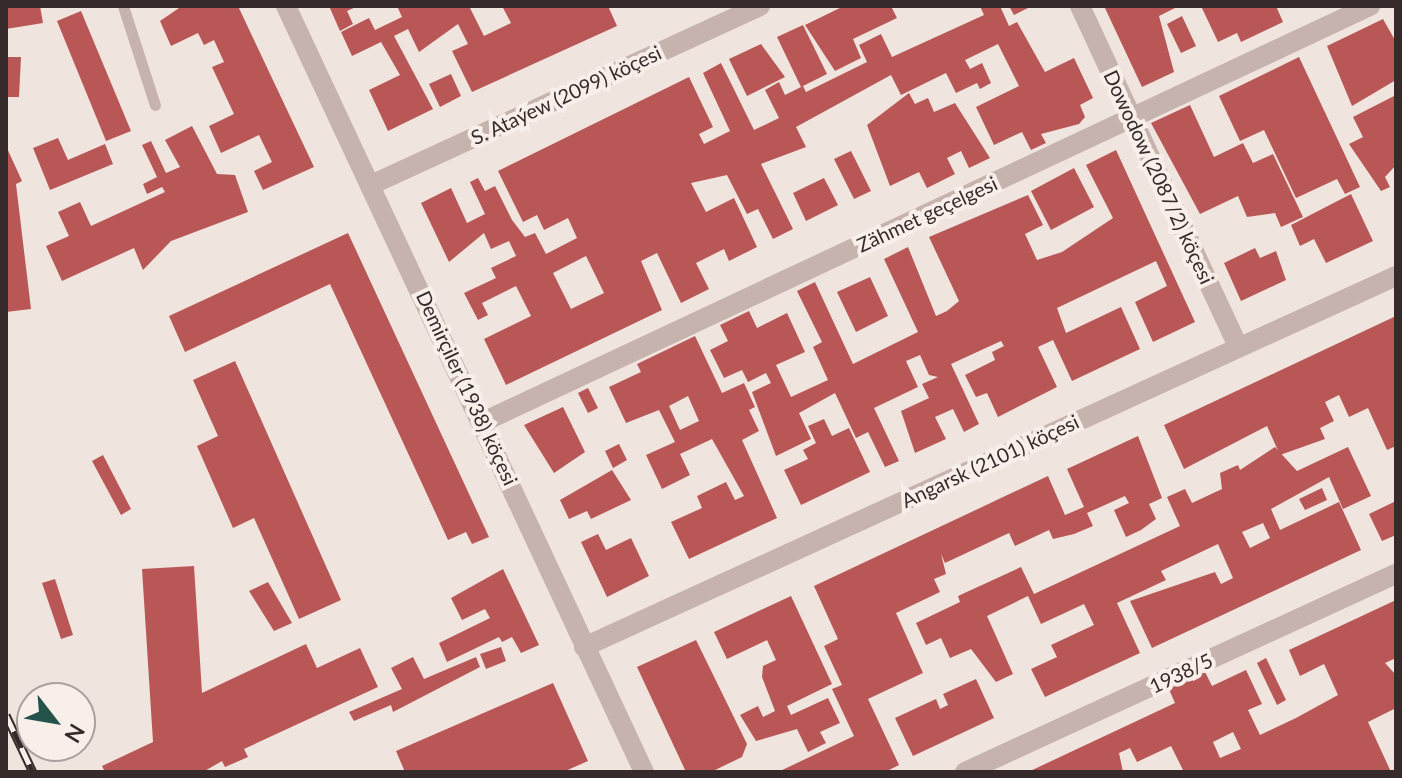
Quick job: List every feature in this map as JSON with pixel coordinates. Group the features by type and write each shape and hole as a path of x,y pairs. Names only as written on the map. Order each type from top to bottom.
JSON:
{"street":[{"name":"Demirçiler (1938) köçesi","path":"286,6 373,184 644,772"},
{"name":"S. Ataýew (2099) köçesi","path":"373,184 760,6"},
{"name":"Dowodow (2087/2) köçesi","path":"1080,6 1238,347"},
{"name":"Zähmet geçelgesi","path":"483,422 1370,6"},
{"name":"Angarsk (2101) köçesi","path":"584,647 1396,276"},
{"name":"1938/5","path":"965,772 1396,574"}],"lane":[{"path":"123,6 155,105"}],"building":[{"path":"6,6 40,6 43,23 6,29"},
{"path":"182,6 238,6 314,167 263,190 254,171 272,162 259,135 221,153 209,126 234,114 212,67 224,62 214,40 204,45 198,33 171,46 160,21"},
{"path":"329,6 358,6 347,11 353,24 340,31"},
{"path":"397,6 469,6 484,36 511,23 502,6 608,6 617,26 472,92 452,51 468,44 458,24 419,52 408,29 394,36 433,109 388,131 369,90 400,75 381,42 352,56 341,32 369,18 375,30 402,17"},
{"path":"844,6 891,6 897,18 853,39 861,58 835,71 805,25"},
{"path":"980,6 1000,6 1009,26 1017,22 1045,72 1074,58 1093,98 1080,105 1085,117 1079,124 1041,134 1046,143 1031,150 1022,132 994,145 976,107 1019,86 998,44 965,60 970,69 982,63 991,83 980,89 977,83 956,93 946,73 901,95 891,75 796,127 806,147 761,164 793,229 773,239 758,209 747,214 727,175 691,183 706,212 734,198 757,247 729,261 724,249 696,263 709,289 681,303 657,253 641,261 662,310 506,385 484,339 531,316 516,286 482,303 488,315 478,320 464,293 496,278 491,268 516,256 509,241 491,249 484,233 449,262 421,203 451,188 467,223 485,214 470,182 478,178 485,191 495,186 512,220 525,237 535,233 546,254 577,238 568,218 544,230 537,215 523,222 498,171 689,77 713,127 699,134 704,144 730,131 703,73 721,63 754,130 779,118 765,90 779,82 785,95 801,87 777,37 803,25 827,74 803,86 806,92 867,62 859,45 881,34 892,57 984,15","holes":["586,256 604,293 571,309 553,273"]},
{"path":"1009,6 1032,6 1014,15"},
{"path":"1104,6 1179,6 1159,16 1174,72 1142,87"},
{"path":"1201,6 1276,6 1283,22 1241,42 1237,33 1218,42"},
{"path":"81,11 131,131 106,141 57,21"},
{"path":"1182,16 1196,46 1181,53 1167,24"},
{"path":"1383,19 1396,42 1396,80 1352,106 1327,46"},
{"path":"761,44 785,77 747,96 729,59"},
{"path":"6,57 21,57 19,97 6,97"},
{"path":"1299,57 1360,187 1345,194 1337,179 1296,198 1264,130 1240,141 1219,96"},
{"path":"451,74 461,96 440,107 429,84"},
{"path":"909,93 915,104 928,98 934,112 955,103 990,158 969,168 961,151 947,158 955,174 927,188 919,172 890,186 867,125"},
{"path":"1396,95 1396,165 1385,177 1390,187 1381,191 1349,144 1363,137 1353,117"},
{"path":"1190,105 1214,157 1243,143 1253,163 1273,154 1303,217 1281,227 1275,213 1247,217 1238,196 1200,214 1151,123"},
{"path":"192,126 217,174 235,175 248,212 171,241 143,270 134,248 62,281 46,246 69,236 58,212 80,202 91,226 165,192 162,187 147,194 143,184 157,177 142,145 151,141 166,173 180,167 165,140"},
{"path":"58,138 68,160 105,144 113,164 50,190 33,148"},
{"path":"6,146 22,181 16,184 31,309 6,312"},
{"path":"1116,150 1195,322 1153,342 1135,302 1167,286 1156,261 1057,308 1066,333 1121,307 1140,349 1072,381 1053,340 1038,347 1057,387 998,417 987,393 976,397 965,375 995,360 992,352 1004,346 1001,341 951,364 979,424 964,432 953,409 935,417 946,439 915,453 901,411 929,398 922,384 938,377 929,375 920,355 906,361 918,387 874,408 899,461 885,467 868,432 856,438 835,393 799,413 811,439 776,456 752,392 771,383 766,373 748,382 742,370 724,378 710,350 728,341 720,325 749,311 757,328 787,313 805,352 776,365 791,397 828,380 813,347 822,342 797,291 815,282 853,364 918,332 884,259 908,247 936,316 947,311 959,301 929,237 1028,195 1043,225 1025,234 1037,260 1062,252 1113,218 1086,165"},
{"path":"851,151 871,191 854,199 834,159"},
{"path":"1074,168 1094,207 1051,230 1031,191"},
{"path":"824,178 838,205 806,221 793,193"},
{"path":"1351,194 1373,241 1326,263 1314,239 1300,246 1291,225"},
{"path":"348,233 489,537 472,544 466,532 448,540 330,284 185,352 169,316"},
{"path":"1255,248 1260,258 1276,251 1286,280 1241,301 1224,263"},
{"path":"870,277 888,316 856,332 837,292"},
{"path":"1396,316 1396,446 1387,450 1368,408 1349,417 1339,395 1325,402 1334,421 1320,428 1325,439 1280,455 1267,426 1184,469 1164,425"},
{"path":"695,336 722,393 744,383 755,407 749,410 759,431 742,440 777,518 689,559 671,522 702,508 697,496 726,482 735,500 744,496 712,439 680,454 690,475 662,489 646,455 675,442 659,410 626,423 609,387 641,372 637,364","holes":["688,396 699,421 680,430 669,406"]},
{"path":"235,361 341,600 299,619 254,518 233,528 197,446 218,436 193,380"},
{"path":"588,388 598,408 588,413 578,393"},
{"path":"563,407 585,452 554,473 524,425"},
{"path":"824,419 832,436 849,428 870,472 801,505 784,470 808,459 803,450 816,443 808,426"},
{"path":"1138,436 1162,498 1149,504 1156,519 1141,530 1126,537 1114,510 1129,503 1125,496 1087,513 1093,526 1074,534 1053,539 1049,530 1015,546 1009,533 945,563 941,554 946,574 934,579 940,592 896,613 923,673 868,699 899,765 885,772 778,772 854,736 832,689 842,685 824,646 838,639 814,586 1048,476 1065,515 1084,507 1067,469"},
{"path":"619,444 627,460 613,468 605,451"},
{"path":"1275,447 1297,471 1348,447 1371,496 1343,509 1329,477 1271,509 1280,530 1339,502 1361,550 1152,648 1130,601 1215,572 1221,584 1233,578 1218,544 1161,571 1166,580 1117,603 1140,653 1045,697 1031,669 1057,657 1051,645 1094,625 1084,604 1041,624 1028,596 987,616 1013,674 996,682 971,649 950,658 941,638 926,645 916,623 960,602 958,596 1021,567 1034,594 1180,526 1167,497 1185,489 1192,503 1222,489 1220,473 1238,465 1240,470","holes":["1263,523 1270,538 1250,548 1242,532"]},
{"path":"103,455 131,509 121,515 92,461"},
{"path":"612,470 631,500 591,519 587,511 569,519 560,500"},
{"path":"1322,488 1327,500 1305,510 1299,499"},
{"path":"1396,501 1396,535 1382,541 1369,514"},
{"path":"598,534 606,550 631,538 649,576 607,597 581,542"},
{"path":"194,566 202,693 306,644 317,668 360,648 378,687 244,749 248,757 225,767 222,761 203,772 105,772 102,766 153,742 142,569"},
{"path":"503,569 539,645 521,653 512,637 502,642 499,637 447,662 439,643 490,618 485,609 462,620 451,598"},
{"path":"55,579 73,635 61,639 42,583"},
{"path":"268,582 292,623 274,631 249,591"},
{"path":"791,596 832,684 787,706 791,715 828,698 840,723 820,732 826,743 808,752 797,729 756,741 740,715 758,706 763,717 775,711 762,677 763,666 776,660 767,640 727,659 714,632"},
{"path":"1396,600 1396,658 1385,663 1396,675 1396,708 1368,722 1391,772 1184,772 1171,746 1137,762 1130,748 1119,753 1123,772 1028,772 1175,703 1168,687 1204,670 1212,686 1246,670 1262,704 1248,710 1260,735 1338,695 1324,664 1300,676 1289,650","holes":["1233,732 1241,749 1220,758 1213,742"]},
{"path":"696,640 747,744 742,757 711,772 686,772 637,667"},
{"path":"501,647 506,661 486,669 480,654"},
{"path":"413,657 424,679 476,657 480,667 393,712 391,705 354,721 349,712 402,689 391,668"},
{"path":"1266,658 1286,700 1277,705 1257,663"},
{"path":"976,679 994,718 913,756 895,718 936,699 940,709 948,705 943,694"},
{"path":"553,683 588,761 563,772 405,772 396,751"}],"railway":[{"path":"6,715 33,772"}]}
